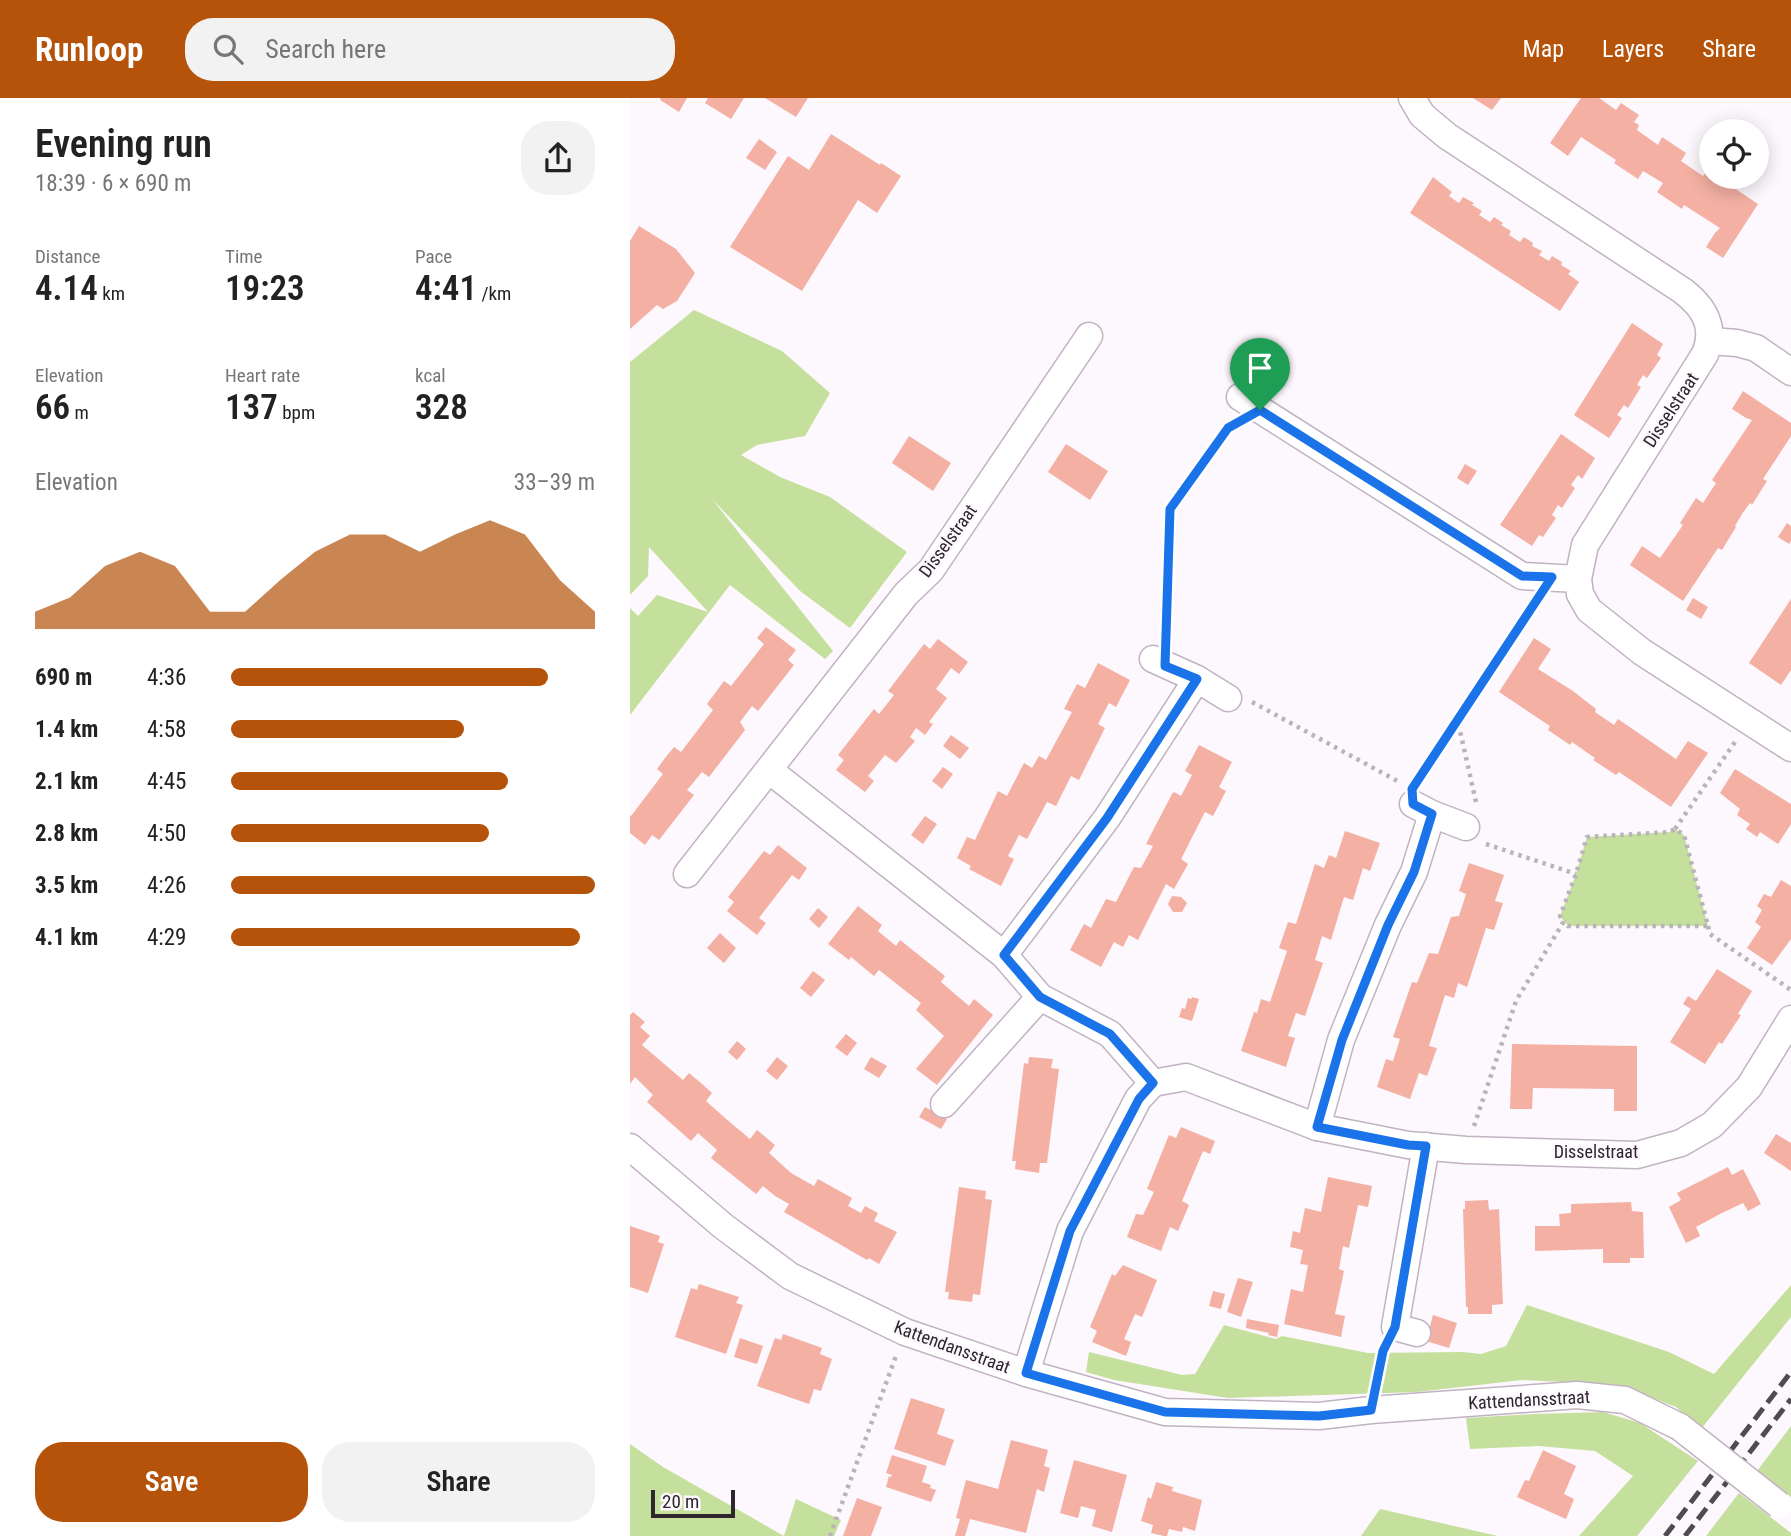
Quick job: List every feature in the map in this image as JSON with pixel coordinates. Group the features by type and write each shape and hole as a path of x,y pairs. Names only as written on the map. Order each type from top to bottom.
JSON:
{"street":[{"path":"1412,98 1422,115 1447,136 1697,301 1709,326 1710,341 1756,348 1791,372"},
{"name":"Disselstraat","path":"687,874 906,594 930,570 1089,336"},
{"name":"Disselstraat","path":"1565,578 1699,365 1710,341"},
{"path":"1250,404 1522,576 1565,578 1580,594 1589,610 1642,652 1791,748"},
{"path":"1159,663 1197,679 1228,698"},
{"path":"1004,955 1107,818 1197,679"},
{"path":"769,770 1004,955 1040,997 1110,1034 1153,1083 1139,1099 1070,1231 1026,1373"},
{"path":"1317,1127 1342,1040 1388,925 1414,872 1423,809 1466,827"},
{"path":"944,1104 1040,997"},
{"name":"Disselstraat","path":"1153,1083 1186,1077 1317,1127 1408,1145 1466,1150 1637,1155 1681,1143 1712,1125 1749,1087 1791,1019"},
{"path":"1406,1330 1426,1146"},
{"name":"Kattendansstraat","path":"630,1147 723,1226 790,1276 905,1332 1026,1373 1165,1412 1319,1416 1577,1395 1625,1400 1680,1427 1785,1509"}],"path":[{"path":"1159,663 1170,509 1228,428 1250,404"},
{"path":"1228,698 1243,696 1412,789 1565,578"},
{"path":"1458,722 1476,800 1466,827 1468,839 1576,874"},
{"path":"1708,926 1568,926 1560,916 1587,837 1669,832 1675,829 1749,722"},
{"path":"1675,829 1684,835 1710,934 1791,990"},
{"path":"1466,1150 1516,1001 1563,921"},
{"path":"1371,1410 1383,1351 1406,1330"},
{"path":"830,1536 905,1332"}],"green space":[{"path":"694,310 782,351 830,393 805,436 757,445 741,455 780,477 830,497 907,552 850,628 800,591 712,499 833,651 825,659 730,585 630,715 630,608 638,616 657,595 708,612 649,547 648,576 630,595 630,362"},
{"path":"1675,829 1684,835 1708,926 1568,926 1560,916 1587,837 1669,832"},
{"path":"1791,1285 1791,1317 1701,1429 1676,1407 1620,1385 1522,1380 1417,1392 1228,1398 1114,1380 1086,1372 1089,1352 1182,1375 1195,1374 1224,1325 1276,1339 1282,1336 1368,1353 1481,1354 1506,1346 1527,1305 1669,1352 1714,1374"},
{"path":"1603,1412 1640,1423 1698,1461 1637,1536 1579,1536 1633,1476 1595,1451 1539,1446 1470,1449 1466,1418"},
{"path":"1791,1426 1791,1497 1757,1471"},
{"path":"630,1444 663,1467 784,1536 630,1536"},
{"path":"1739,1493 1791,1533 1791,1536 1706,1536"},
{"path":"796,1499 841,1520 834,1536 784,1536"},
{"path":"1380,1509 1498,1536 1361,1536"}],"building":[{"path":"687,98 679,112 660,100"},
{"path":"708,98 744,98 731,119 705,103"},
{"path":"765,98 808,98 796,117"},
{"path":"1473,98 1501,98 1492,110"},
{"path":"1581,98 1599,98 1616,110 1621,103 1639,115 1634,122 1639,125 1637,130 1658,145 1662,137 1686,153 1681,161 1699,173 1699,189 1736,189 1758,204 1723,258 1706,247 1720,228 1684,205 1682,209 1657,192 1663,183 1643,171 1638,179 1614,163 1616,160 1581,137 1568,156 1550,143"},
{"path":"831,134 901,176 877,213 858,200 802,291 730,247 788,156 809,170"},
{"path":"759,139 777,152 765,170 746,158"},
{"path":"1433,177 1452,192 1449,196 1459,203 1463,197 1474,203 1472,205 1482,211 1479,215 1490,222 1494,217 1511,231 1509,235 1520,242 1524,237 1533,243 1532,246 1542,251 1539,255 1549,261 1552,256 1571,271 1568,274 1579,282 1560,311 1410,213"},
{"path":"639,226 676,249 695,273 677,301 663,309 657,305 630,329 630,241"},
{"path":"1632,323 1663,344 1657,355 1661,358 1647,378 1643,375 1637,385 1641,387 1628,408 1624,405 1617,415 1622,418 1609,438 1574,415"},
{"path":"1743,391 1791,423 1791,436 1763,479 1767,481 1752,505 1750,503 1742,514 1722,550 1718,548 1683,601 1630,565 1642,546 1660,558 1683,525 1680,523 1696,498 1703,503 1716,483 1712,480 1752,420 1732,409"},
{"path":"1561,434 1595,458 1582,479 1578,475 1571,485 1575,488 1562,508 1558,505 1552,515 1556,518 1543,537 1539,535 1532,546 1500,525"},
{"path":"909,436 951,463 933,491 892,463"},
{"path":"1066,444 1108,471 1090,500 1048,472"},
{"path":"1465,464 1477,471 1468,485 1457,478"},
{"path":"1787,523 1791,526 1789,544 1778,537"},
{"path":"1693,598 1708,607 1701,619 1686,610"},
{"path":"1791,599 1791,670 1781,685 1749,663"},
{"path":"766,627 796,650 788,660 794,665 758,711 752,706 740,722 745,730 709,777 702,772 687,790 694,795 659,840 652,835 645,845 630,833 630,815 663,774 657,769 665,758 674,747 681,752 713,710 707,704 724,681 731,686 764,644 757,638"},
{"path":"1534,638 1551,649 1538,669 1573,691 1596,709 1595,712 1614,725 1618,719 1676,759 1688,741 1708,753 1671,807 1619,772 1616,775 1593,760 1595,758 1572,742 1570,745 1548,730 1550,726 1499,692"},
{"path":"938,639 968,662 959,674 951,668 936,689 947,698 929,722 933,724 925,735 916,728 910,737 915,741 896,763 885,755 868,776 874,781 865,792 836,770 844,760 838,755 874,709 879,714 894,695 888,691 924,644 930,649"},
{"path":"1098,663 1130,680 1116,707 1109,703 1098,724 1105,728 1079,780 1071,776 1056,806 1047,802 1027,839 1019,835 1008,856 1014,859 1001,886 969,869 971,866 957,858 967,837 975,840 998,791 1007,796 1024,763 1032,768 1039,756 1046,760 1072,712 1064,709 1077,684 1085,688"},
{"path":"951,735 969,748 960,759 943,746"},
{"path":"1199,745 1232,762 1219,787 1226,791 1213,816 1205,812 1181,859 1188,864 1174,889 1166,884 1138,940 1129,935 1123,947 1114,942 1101,967 1070,950 1084,924 1091,928 1106,899 1116,902 1134,867 1141,868 1153,846 1146,844 1172,794 1174,792 1181,796 1192,775 1185,771"},
{"path":"943,767 953,774 942,789 932,781"},
{"path":"1735,769 1791,804 1791,824 1778,844 1760,832 1757,837 1746,829 1750,824 1737,815 1740,809 1720,793"},
{"path":"925,816 937,824 923,844 911,835"},
{"path":"1345,831 1380,843 1370,871 1363,868 1353,900 1344,897 1331,940 1322,936 1315,960 1323,963 1305,1016 1296,1013 1288,1036 1295,1038 1286,1067 1241,1051 1261,999 1270,1002 1287,951 1279,948 1288,922 1296,924 1315,864 1324,868 1329,855 1336,858"},
{"path":"778,845 807,868 799,880 792,875 759,918 766,923 757,935 727,911 734,902 728,897 764,851 770,855"},
{"path":"1469,863 1504,875 1495,901 1503,903 1494,930 1486,928 1467,987 1458,983 1454,998 1445,995 1429,1046 1437,1048 1427,1076 1419,1073 1410,1099 1377,1087 1386,1059 1393,1061 1400,1039 1393,1037 1412,982 1417,983 1429,953 1438,954 1451,917 1459,916 1466,894 1459,891"},
{"path":"1781,880 1791,886 1791,939 1772,965 1747,948 1761,927 1755,922 1762,910 1757,906 1764,894 1771,897"},
{"path":"1172,896 1181,897 1187,903 1182,912 1173,912 1168,904"},
{"path":"858,906 882,925 878,931 896,946 900,940 945,976 941,982 969,1006 974,999 993,1015 937,1085 916,1069 944,1036 916,1010 921,1003 879,970 874,976 851,957 849,960 828,944"},
{"path":"818,908 828,917 819,928 809,919"},
{"path":"720,933 736,948 724,963 707,948"},
{"path":"1717,969 1752,991 1738,1014 1741,1015 1705,1064 1670,1042 1691,1009 1683,1004 1688,996 1696,1001"},
{"path":"813,971 825,980 811,997 800,988"},
{"path":"1188,998 1199,999 1192,1021 1179,1017"},
{"path":"633,1012 645,1022 640,1027 650,1036 642,1045 683,1080 689,1073 701,1083 712,1093 706,1101 750,1139 757,1130 775,1145 769,1153 791,1173 814,1186 818,1179 852,1198 848,1206 861,1213 865,1206 878,1213 874,1221 897,1232 879,1264 869,1258 867,1260 784,1212 789,1204 763,1186 756,1194 711,1158 717,1150 698,1133 691,1141 647,1102 653,1095 635,1077 630,1084 630,1015"},
{"path":"846,1034 857,1043 847,1056 835,1047"},
{"path":"737,1041 746,1049 737,1060 728,1052"},
{"path":"1512,1044 1637,1046 1637,1111 1614,1111 1614,1089 1533,1088 1532,1109 1510,1109"},
{"path":"777,1057 788,1066 777,1080 766,1071"},
{"path":"871,1057 887,1066 879,1078 864,1069"},
{"path":"1029,1057 1053,1059 1051,1068 1059,1069 1047,1163 1040,1163 1039,1173 1015,1169 1016,1161 1012,1161 1024,1063 1028,1064"},
{"path":"925,1107 947,1119 941,1129 919,1117"},
{"path":"1181,1127 1215,1141 1210,1154 1203,1151 1182,1201 1189,1205 1178,1231 1170,1227 1161,1251 1127,1237 1136,1214 1143,1215 1154,1192 1147,1189 1169,1135 1176,1138"},
{"path":"1776,1134 1791,1143 1791,1171 1764,1153"},
{"path":"1728,1167 1732,1175 1743,1169 1761,1204 1748,1211 1743,1203 1720,1214 1696,1227 1700,1236 1686,1243 1669,1207 1681,1200 1677,1193"},
{"path":"1328,1177 1372,1186 1368,1207 1358,1205 1349,1248 1343,1246 1339,1269 1344,1271 1335,1314 1345,1316 1341,1337 1284,1324 1291,1289 1303,1292 1308,1265 1300,1264 1303,1250 1290,1247 1293,1231 1300,1233 1305,1208 1321,1212"},
{"path":"959,1187 986,1191 985,1199 992,1200 980,1295 973,1294 972,1302 948,1299 949,1292 945,1292"},
{"path":"1488,1200 1489,1210 1499,1209 1503,1304 1492,1305 1492,1314 1468,1314 1463,1209 1465,1201"},
{"path":"1631,1202 1632,1211 1643,1212 1644,1258 1630,1258 1630,1263 1603,1263 1603,1249 1535,1251 1535,1226 1560,1226 1559,1214 1571,1213 1571,1204"},
{"path":"630,1226 660,1236 658,1242 664,1244 648,1293 630,1287"},
{"path":"1123,1265 1157,1280 1142,1317 1135,1314 1124,1339 1131,1342 1126,1356 1092,1342 1097,1331 1090,1327 1112,1274 1115,1276"},
{"path":"1238,1278 1253,1282 1241,1317 1227,1312"},
{"path":"699,1284 739,1297 736,1303 743,1305 726,1354 675,1337 691,1288 697,1290"},
{"path":"1213,1291 1225,1294 1221,1309 1209,1306"},
{"path":"1433,1315 1457,1323 1449,1348 1426,1341"},
{"path":"1247,1319 1279,1325 1277,1337 1246,1328"},
{"path":"783,1334 822,1348 820,1354 832,1359 821,1391 814,1389 809,1404 757,1386 775,1338 781,1340"},
{"path":"740,1338 763,1346 757,1364 734,1357"},
{"path":"911,1398 945,1409 937,1434 954,1440 945,1466 894,1449"},
{"path":"1011,1440 1048,1450 1044,1466 1050,1468 1044,1492 1037,1489 1026,1533 970,1519 965,1536 955,1536 960,1519 956,1518 966,1480 998,1489"},
{"path":"1543,1450 1576,1466 1564,1494 1574,1499 1566,1519 1517,1497 1525,1480 1529,1481"},
{"path":"892,1455 927,1466 922,1482 936,1490 931,1502 886,1487 889,1476 892,1475 886,1473"},
{"path":"1074,1460 1127,1475 1112,1532 1092,1526 1096,1510 1081,1506 1078,1518 1060,1513"},
{"path":"1156,1482 1173,1487 1172,1491 1202,1500 1195,1531 1183,1527 1182,1532 1169,1529 1167,1536 1164,1536 1151,1533 1153,1525 1141,1521"},
{"path":"857,1498 882,1507 871,1536 843,1536"}],"railway":[{"path":"1665,1536 1791,1372"},
{"path":"1685,1536 1791,1399"}],"route":[{"path":"1260,410 1522,576 1552,577 1412,789 1413,804 1432,814 1414,872 1388,925 1342,1040 1317,1127 1408,1145 1426,1146 1395,1327 1383,1351 1371,1410 1319,1416 1165,1412 1026,1373 1070,1231 1139,1099 1153,1083 1110,1034 1040,997 1004,955 1107,818 1197,679 1165,666 1170,509 1228,428 1260,410"}]}
